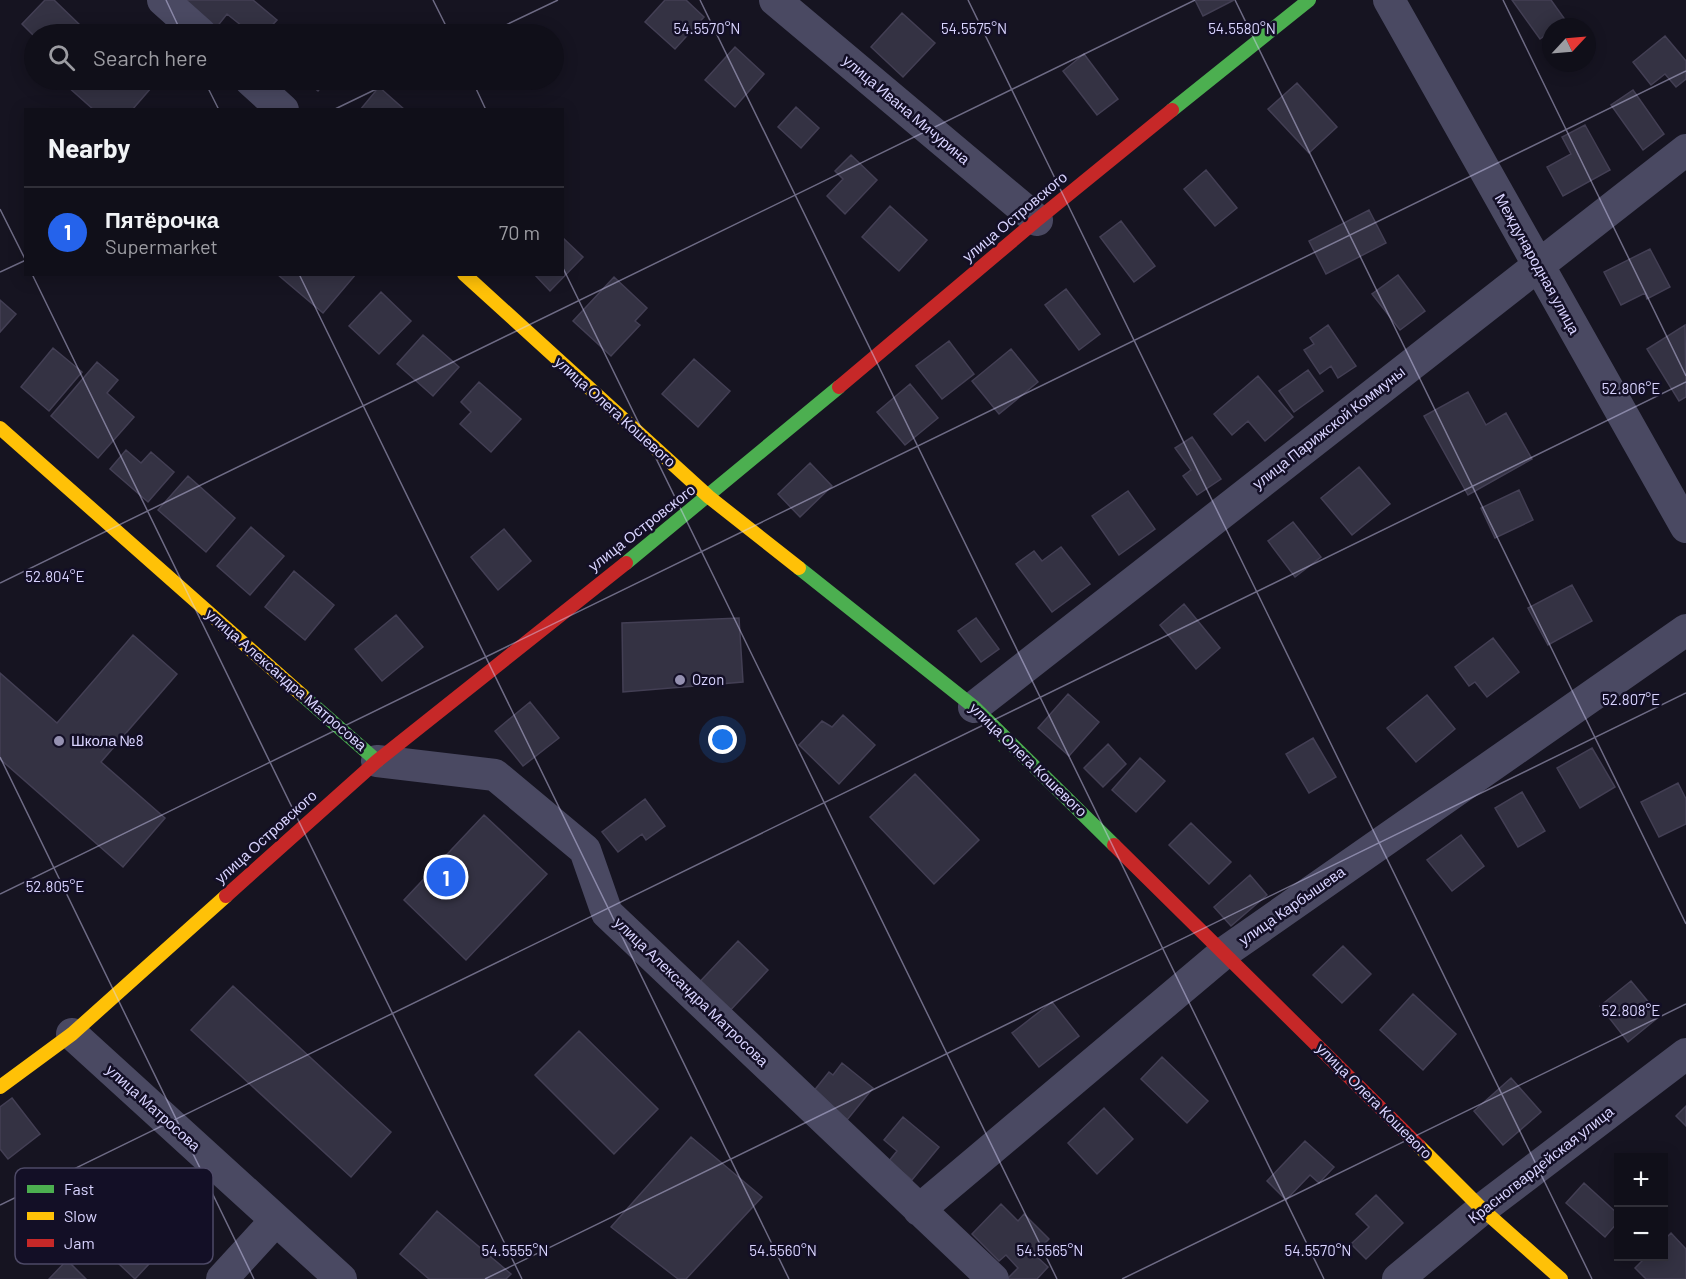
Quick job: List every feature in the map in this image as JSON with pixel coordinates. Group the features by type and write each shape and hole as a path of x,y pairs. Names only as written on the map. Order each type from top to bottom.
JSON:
{"street":[{"path":"163,0 190,24"},
{"name":"улица Ивана Мичурина","path":"775,0 1037,220"},
{"name":"улица Островского","path":"0,1087 72,1034 376,760 708,497 1037,220 1309,0"},
{"name":"Международная улица","path":"1389,0 1686,527"},
{"path":"261,90 281,108"},
{"name":"улица Парижской Коммуны","path":"974,707 1537,264 1686,150"},
{"name":"улица Олега Кошевого","path":"466,276 708,497 974,707 1225,952 1482,1209 1561,1279"},
{"name":"улица Александра Матросова","path":"0,428 376,760 495,775 585,850 608,913 993,1279"},
{"name":"улица Карбышева","path":"920,1210 1225,952 1686,630"},
{"name":"улица Матросова","path":"72,1034 341,1279"},
{"name":"Красногвардейская улица","path":"1398,1279 1482,1209 1686,1054"},
{"path":"222,1279 276,1220"}],"building":[{"path":"45,0 54,0 79,24 24,24 24,26 22,24"},
{"path":"183,0 253,0 277,20 273,24 240,24 227,14 219,24 211,24"},
{"path":"665,0 686,0 704,17 675,49 645,22"},
{"path":"1195,0 1234,0 1203,16"},
{"path":"1512,0 1551,0 1564,18 1542,18 1542,38 1540,39"},
{"path":"902,13 935,43 903,77 871,47"},
{"path":"1665,36 1686,61 1686,79 1676,87 1665,74 1651,85 1633,62"},
{"path":"735,47 764,74 735,107 705,80"},
{"path":"1084,54 1118,99 1097,115 1063,71"},
{"path":"1297,83 1337,127 1309,153 1268,109"},
{"path":"72,90 149,90 134,108 92,108"},
{"path":"377,90 382,90 403,108 362,108"},
{"path":"1633,90 1664,134 1643,150 1611,105"},
{"path":"796,107 819,128 801,148 778,127"},
{"path":"1585,125 1610,170 1563,196 1547,167 1571,154 1562,137"},
{"path":"851,155 877,180 845,214 827,196 843,179 835,171"},
{"path":"1206,170 1237,208 1215,226 1184,189"},
{"path":"890,206 927,240 899,271 862,237"},
{"path":"1369,210 1386,243 1326,274 1309,241"},
{"path":"1121,221 1155,266 1134,282 1100,237"},
{"path":"564,239 583,257 550,291 536,276 564,276"},
{"path":"1650,249 1670,287 1647,299 1645,293 1621,305 1604,272"},
{"path":"1398,275 1425,311 1400,330 1372,294"},
{"path":"279,276 354,276 323,313"},
{"path":"614,277 647,308 635,321 640,325 611,356 573,321"},
{"path":"1066,289 1100,334 1079,350 1045,305"},
{"path":"381,292 411,321 379,354 349,326"},
{"path":"0,300 16,314 0,332"},
{"path":"1328,325 1356,366 1338,378 1331,366 1320,374 1304,350 1314,344 1310,338"},
{"path":"1685,325 1686,397 1679,401 1647,349"},
{"path":"423,335 459,367 433,396 397,364"},
{"path":"949,341 974,374 942,399 916,366"},
{"path":"53,348 82,372 49,411 21,387"},
{"path":"1011,349 1038,382 999,414 972,381"},
{"path":"694,359 730,391 698,427 662,394"},
{"path":"97,362 118,380 107,393 134,417 98,458 51,416"},
{"path":"1308,370 1323,391 1294,412 1279,391"},
{"path":"1258,376 1293,417 1265,441 1248,421 1232,435 1214,414"},
{"path":"479,382 521,419 491,452 460,424 471,412 461,402"},
{"path":"910,384 938,418 905,445 877,412"},
{"path":"1468,392 1486,425 1506,413 1532,459 1468,495 1424,416"},
{"path":"1192,437 1221,479 1197,495 1183,476 1191,470 1175,448"},
{"path":"126,450 141,463 151,452 174,472 148,502 110,469"},
{"path":"810,463 832,486 800,517 778,494"},
{"path":"1359,467 1390,504 1352,535 1321,498"},
{"path":"188,476 235,518 206,552 158,510"},
{"path":"1519,490 1533,520 1495,538 1481,508"},
{"path":"1128,491 1155,529 1119,555 1092,516"},
{"path":"1293,522 1321,557 1295,577 1268,541"},
{"path":"251,527 284,556 250,595 217,566"},
{"path":"504,529 531,561 498,590 471,557"},
{"path":"1061,547 1090,584 1052,612 1016,564 1034,551 1042,561"},
{"path":"294,571 334,605 305,640 265,607"},
{"path":"1572,585 1592,621 1548,645 1528,608"},
{"path":"1184,604 1220,648 1196,669 1160,625"},
{"path":"396,615 423,647 382,681 355,649"},
{"path":"739,618 743,682 623,692 622,623"},
{"path":"976,618 999,649 981,662 958,631"},
{"name":"Школа №8","path":"133,635 177,674 101,762 165,818 123,867 0,759 0,673 57,723"},
{"path":"1493,638 1519,672 1487,697 1475,682 1469,686 1455,667"},
{"path":"1068,694 1099,722 1069,756 1038,728"},
{"path":"1427,695 1455,729 1416,762 1387,728"},
{"path":"530,702 559,738 523,766 495,731"},
{"path":"843,715 875,745 839,784 799,745 822,721 832,727"},
{"path":"1313,738 1336,777 1309,793 1286,754"},
{"path":"1108,744 1126,764 1103,787 1084,768"},
{"path":"1592,748 1615,787 1580,808 1557,768"},
{"path":"1140,758 1165,781 1136,812 1112,790"},
{"path":"915,774 979,840 934,884 870,817"},
{"path":"1678,783 1686,799 1686,824 1659,837 1641,802"},
{"path":"1522,792 1545,831 1518,847 1495,808"},
{"path":"645,799 665,826 646,840 642,834 618,852 602,832"},
{"path":"484,815 547,874 466,960 404,900"},
{"path":"1191,823 1231,862 1209,884 1169,845"},
{"path":"1461,835 1484,866 1452,891 1427,860"},
{"path":"1250,875 1267,895 1231,926 1214,907"},
{"path":"738,941 768,970 725,1016 694,988"},
{"path":"1343,946 1371,974 1342,1003 1313,975"},
{"path":"1631,981 1660,1016 1628,1042 1600,1006"},
{"path":"233,986 391,1132 351,1177 191,1030"},
{"path":"1413,994 1456,1034 1423,1070 1380,1030"},
{"path":"1052,1002 1079,1036 1039,1067 1012,1033"},
{"path":"579,1031 658,1109 614,1154 535,1075"},
{"path":"1162,1057 1208,1101 1187,1123 1141,1079"},
{"path":"842,1063 873,1088 847,1120 813,1092 829,1072 833,1075"},
{"path":"1511,1078 1541,1112 1503,1145 1474,1111"},
{"path":"12,1098 40,1134 8,1159 0,1149 0,1107"},
{"path":"1686,1106 1686,1126 1676,1116"},
{"path":"1104,1108 1133,1139 1097,1174 1068,1143"},
{"path":"903,1117 939,1147 912,1180 889,1161 897,1151 884,1140"},
{"path":"691,1137 762,1197 686,1279 678,1279 611,1227"},
{"path":"1305,1141 1334,1167 1319,1183 1310,1175 1286,1200 1267,1181"},
{"path":"1584,1183 1614,1210 1614,1227 1605,1237 1566,1203"},
{"path":"1376,1195 1403,1223 1366,1259 1351,1244 1369,1227 1356,1214"},
{"path":"1001,1204 1018,1221 1024,1214 1049,1239 1034,1254 1048,1267 1037,1279 1007,1279 1018,1268 1006,1255 999,1261 972,1234"},
{"path":"437,1211 511,1274 506,1279 429,1279 400,1254"},
{"path":"1671,1233 1686,1249 1686,1279 1646,1279 1635,1268 1642,1261 1668,1261 1668,1236"},
{"path":"63,1264 71,1264 86,1279 49,1279"},
{"path":"119,1264 149,1264 135,1279"}],"traffic: fast":[{"path":"1172,110 1309,0"},
{"path":"626,563 839,387"},
{"path":"799,568 974,707 1114,845"},
{"path":"302,695 377,761"}],"traffic: slow":[{"path":"466,276 709,497 799,568"},
{"path":"0,428 302,695"},
{"path":"0,1087 72,1034 226,896"},
{"path":"1419,1146 1482,1209 1561,1279"}],"traffic: jam":[{"path":"839,387 1172,110"},
{"path":"226,896 377,761 626,563"},
{"path":"1114,845 1419,1146"}],"place":[{"name":"Ozon","path":"680,680"},
{"name":"Школа №8","path":"59,741"},
{"name":"Пятёрочка","path":"446,877"}]}
